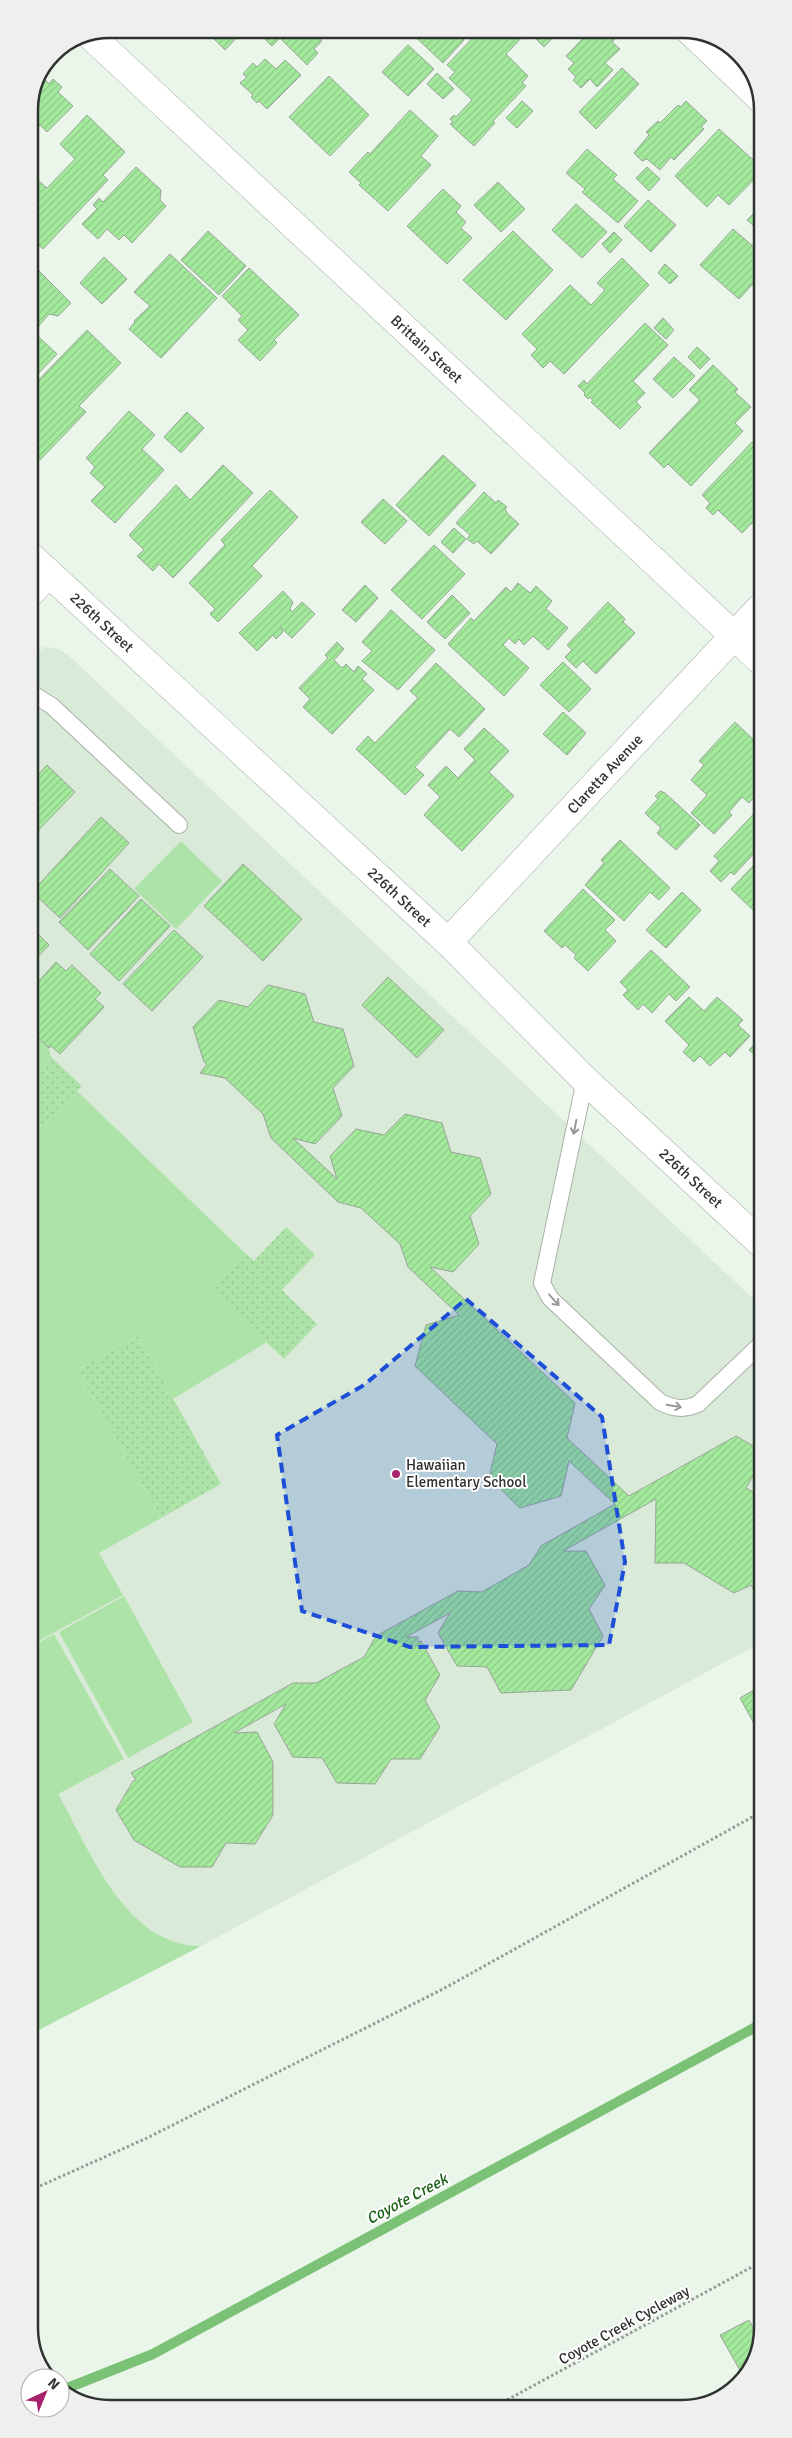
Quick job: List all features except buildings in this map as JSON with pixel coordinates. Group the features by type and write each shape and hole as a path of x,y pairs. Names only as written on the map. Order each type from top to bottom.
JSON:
{"street":[{"name":"Brittain Street","path":"94,39 754,654"},
{"path":"699,40 752,90"},
{"name":"226th Street","path":"38,563 448,942 585,1080 754,1237"},
{"path":"38,586 50,573"},
{"name":"Claretta Avenue","path":"448,942 754,614"}],"lane":[{"path":"38,697 52,706 179,825"},
{"path":"585,1080 542,1283 550,1298 660,1402 677,1408 689,1408 698,1404 754,1351"}],"path":[{"path":"38,2187 147,2138 443,1990 754,1816"},
{"name":"Coyote Creek Cycleway","path":"509,2400 754,2267"}],"highlighted area":[{"path":"466,1299 602,1417 625,1562 609,1645 410,1647 302,1611 277,1435 364,1385"}],"shaded area":[{"name":"Hawaiian Elementary School","path":"44,647 56,648 67,654 754,1299 754,1646 201,1946 38,2030 38,652"}],"green space":[{"path":"181,841 222,881 176,929 134,889"},
{"path":"38,1038 49,1048 51,1057 38,1071"},
{"path":"51,1057 82,1086 38,1132 38,1071"},
{"path":"77,1091 245,1253 211,1289 267,1342 173,1399 138,1336 77,1370 161,1518 99,1553 123,1595 38,1641 38,1132"},
{"path":"286,1227 315,1255 282,1290 317,1324 284,1359 211,1289 245,1253 254,1261"},
{"path":"138,1336 221,1484 161,1518 77,1370"},
{"path":"124,1596 193,1722 128,1758 59,1632"},
{"path":"54,1634 124,1759 58,1794 83,1841 113,1891 131,1913 151,1930 174,1942 201,1946 38,2030 38,1643"}],"waterway":[{"name":"Coyote Creek","path":"70,2387 153,2354 754,2028"}],"place":[{"name":"Hawaiian Elementary School","path":"396,1474"}]}
